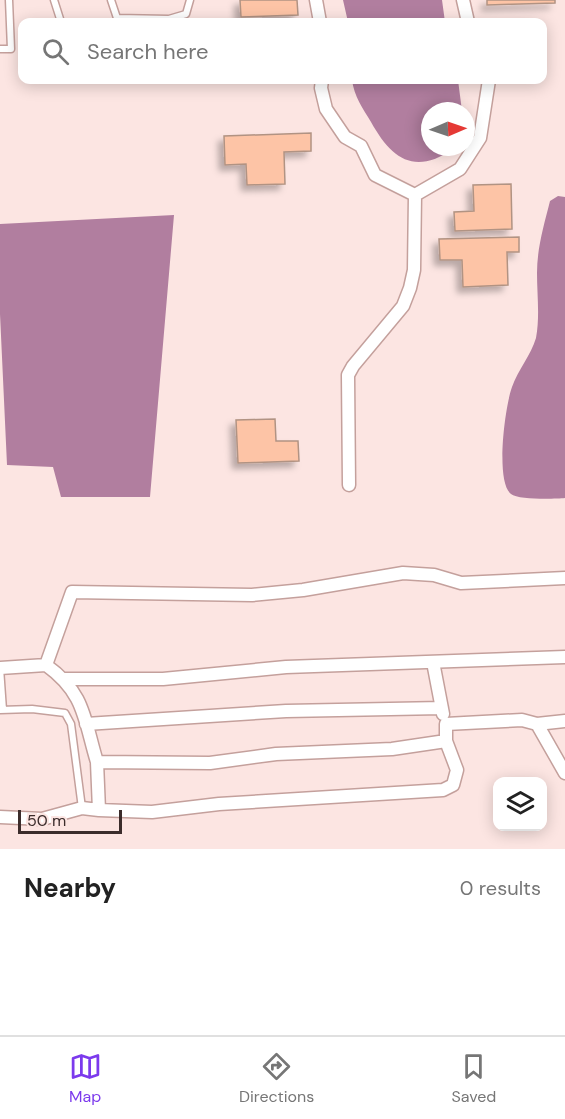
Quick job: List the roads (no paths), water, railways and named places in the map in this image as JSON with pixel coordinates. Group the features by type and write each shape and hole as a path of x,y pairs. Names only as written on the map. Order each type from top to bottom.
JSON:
{"street":[{"path":"316,0 319,18"},
{"path":"463,0 467,18"},
{"path":"322,84 326,109 345,137 362,146 375,175 415,195"},
{"path":"415,195 460,169 470,154 480,138 488,84"},
{"path":"349,485 348,375 352,366 403,306 414,270 415,195"},
{"path":"46,665 72,592 252,595 303,590 403,573 434,575 461,583 565,578"},
{"path":"66,679 163,679 286,667 565,657"},
{"path":"0,817 42,819 82,808 152,812 219,804 442,790 453,785 457,770 446,741 446,724 433,662"},
{"path":"0,668 46,665 66,679 81,704 97,762 99,810"},
{"path":"86,724 286,711 442,708"},
{"path":"446,724 522,720 537,724 565,722"},
{"path":"537,724 565,773"},
{"path":"97,762 210,763 276,754 392,749 446,741"}],"lane":[{"path":"0,50 11,49 9,0"},
{"path":"54,0 60,18"},
{"path":"111,0 117,18"},
{"path":"172,18 186,14 190,0"},
{"path":"0,668 2,710 65,713 71,724 82,808"},
{"path":"71,724 86,724"}]}
